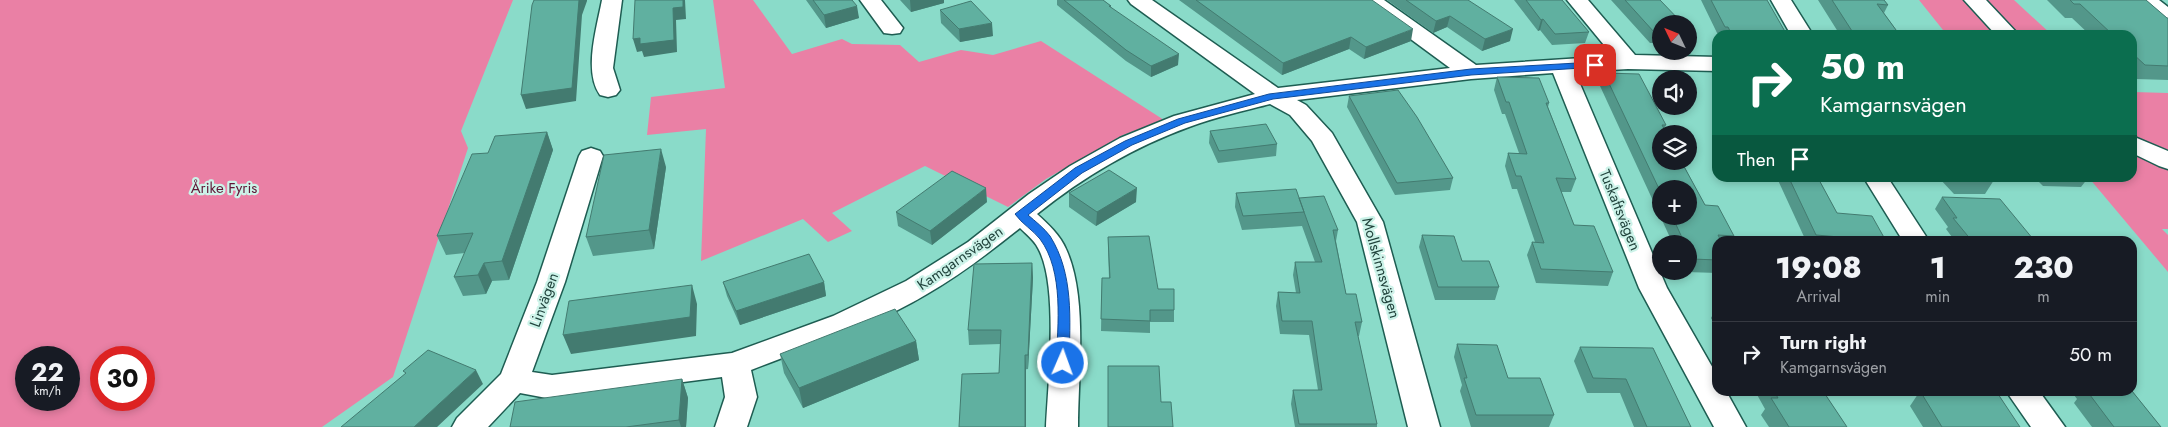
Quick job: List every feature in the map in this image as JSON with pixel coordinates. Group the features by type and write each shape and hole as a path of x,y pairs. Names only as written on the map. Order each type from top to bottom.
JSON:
{"street":[{"path":"608,90 602,68 612,0"},
{"path":"870,0 892,28"},
{"name":"Mollskinnsvägen","path":"1138,0 1273,96 1298,110 1323,138 1370,222 1424,427"},
{"path":"1370,0 1471,72"},
{"path":"1577,0 1628,62"},
{"path":"1781,0 1799,30"},
{"path":"1974,0 2003,30"},
{"path":"2146,0 2168,18"},
{"name":"Kamgarnsvägen","path":"514,380 552,387 736,364 843,323 901,296 978,248 1079,171 1129,143 1182,121 1273,96 1471,72 1628,62 1712,64"},
{"name":"Tuskaftsvägen","path":"1562,67 1653,288 1712,395"},
{"path":"2137,146 2168,161"},
{"name":"Linvägen","path":"468,427 514,380 551,282 591,156"},
{"path":"1879,182 1913,236"},
{"path":"1021,214 1044,237 1058,264 1064,308 1062,427"},
{"path":"731,427 742,397 736,364"},
{"name":"Tuskaftsvägen","path":"1713,396 1730,427"},
{"path":"2025,396 2049,427"}],"green space":[{"name":"Årike Fyris","path":"0,0 513,0 461,131 468,148 393,377 322,427 0,427"},
{"path":"713,0 753,0 792,54 842,39 852,44 900,45 919,62 961,50 993,55 1041,41 1164,120 1123,135 1046,179 1008,207 925,166 832,213 852,231 828,242 803,219 701,261 706,129 647,135 651,97 725,88"},
{"path":"1919,0 2014,0 2047,30 1943,30"},
{"path":"2137,92 2168,93 2168,229 2162,229 2168,235 2168,272 2092,182 2137,182"}],"building":[{"path":"534,0 579,0 572,88 521,95 532,5"},
{"path":"635,0 683,0 683,7 673,8 674,40 640,44 640,38 633,39"},
{"path":"813,0 852,0 857,6 824,15"},
{"path":"1064,0 1103,0 1179,54 1151,66 1126,50"},
{"path":"1196,0 1372,0 1413,29 1366,47 1351,37 1283,63"},
{"path":"1406,0 1468,0 1513,29 1485,39 1450,16 1436,21"},
{"path":"1526,0 1562,0 1589,32 1555,34 1543,19 1541,20"},
{"path":"1625,0 1660,0 1674,15 1652,15 1652,30"},
{"path":"1711,0 1767,0 1784,30 1730,30 1728,27 1725,27"},
{"path":"1832,0 1884,0 1888,5 1877,4 1896,30 1851,30"},
{"path":"2070,0 2146,0 2168,18 2168,66 2145,65 2137,58 2137,30 2108,30 2080,4 2074,4"},
{"path":"971,1 992,23 959,29 940,10"},
{"path":"1604,73 1639,74 1652,99 1652,115 1661,115 1666,125 1652,125 1652,170 1686,170 1691,180 1655,180"},
{"path":"1497,77 1539,78 1549,103 1546,103 1576,179 1556,178 1574,225 1594,226 1613,272 1541,269 1532,242 1544,243 1521,176 1516,176 1508,153 1527,154 1509,102 1506,102"},
{"path":"1398,90 1417,117 1453,178 1397,183 1349,96"},
{"path":"1266,124 1277,144 1219,151 1210,131"},
{"path":"547,132 502,261 484,263 478,275 454,277 473,233 437,236 472,154 488,153 495,136"},
{"path":"661,149 649,230 586,237 604,155"},
{"path":"1109,170 1137,188 1097,212 1069,193"},
{"path":"952,171 986,188 930,231 896,212"},
{"path":"1791,182 1820,182 1837,213 1872,216 1883,236 1828,236 1816,235"},
{"path":"1296,189 1304,212 1243,216 1236,193"},
{"path":"1697,190 1705,205 1718,206 1734,236 1712,236 1712,260 1697,259 1697,235 1681,235 1676,225 1697,225"},
{"path":"1324,196 1338,230 1333,230 1346,294 1356,294 1362,322 1355,322 1377,424 1299,424 1293,390 1322,390 1312,321 1282,321 1278,292 1300,293 1295,262 1322,262 1299,198"},
{"path":"1942,197 2000,199 2031,236 1968,236 1953,218 1957,218"},
{"path":"1422,235 1454,236 1462,261 1489,261 1499,287 1438,287"},
{"path":"1149,236 1158,289 1174,289 1174,310 1150,310 1150,321 1101,319 1102,278 1110,278 1108,237"},
{"path":"809,254 824,282 736,311 723,282"},
{"path":"1032,263 1028,355 1025,355 1025,427 959,427 962,374 999,373 1001,330 968,330 974,264"},
{"path":"692,285 690,317 563,335 569,301"},
{"path":"895,309 916,341 799,388 780,354"},
{"path":"1457,344 1497,345 1508,378 1540,378 1554,415 1476,415 1464,378 1467,378"},
{"path":"1580,347 1653,348 1691,427 1647,427 1626,379 1593,378"},
{"path":"428,350 476,370 414,427 341,427 406,373 403,371"},
{"path":"1108,366 1159,366 1161,402 1171,402 1173,427 1108,427"},
{"path":"682,379 679,420 626,427 510,427 515,402"},
{"path":"1777,396 1826,396 1847,427 1789,427 1771,398 1778,398"},
{"path":"1923,396 1999,396 2020,427 1942,427"},
{"path":"2091,396 2136,396 2161,427 2114,427"}],"route":[{"path":"1063,363 1064,308 1058,264 1052,248 1044,237 1021,214 1079,171 1129,143 1182,121 1273,96 1471,72 1595,65"}]}
